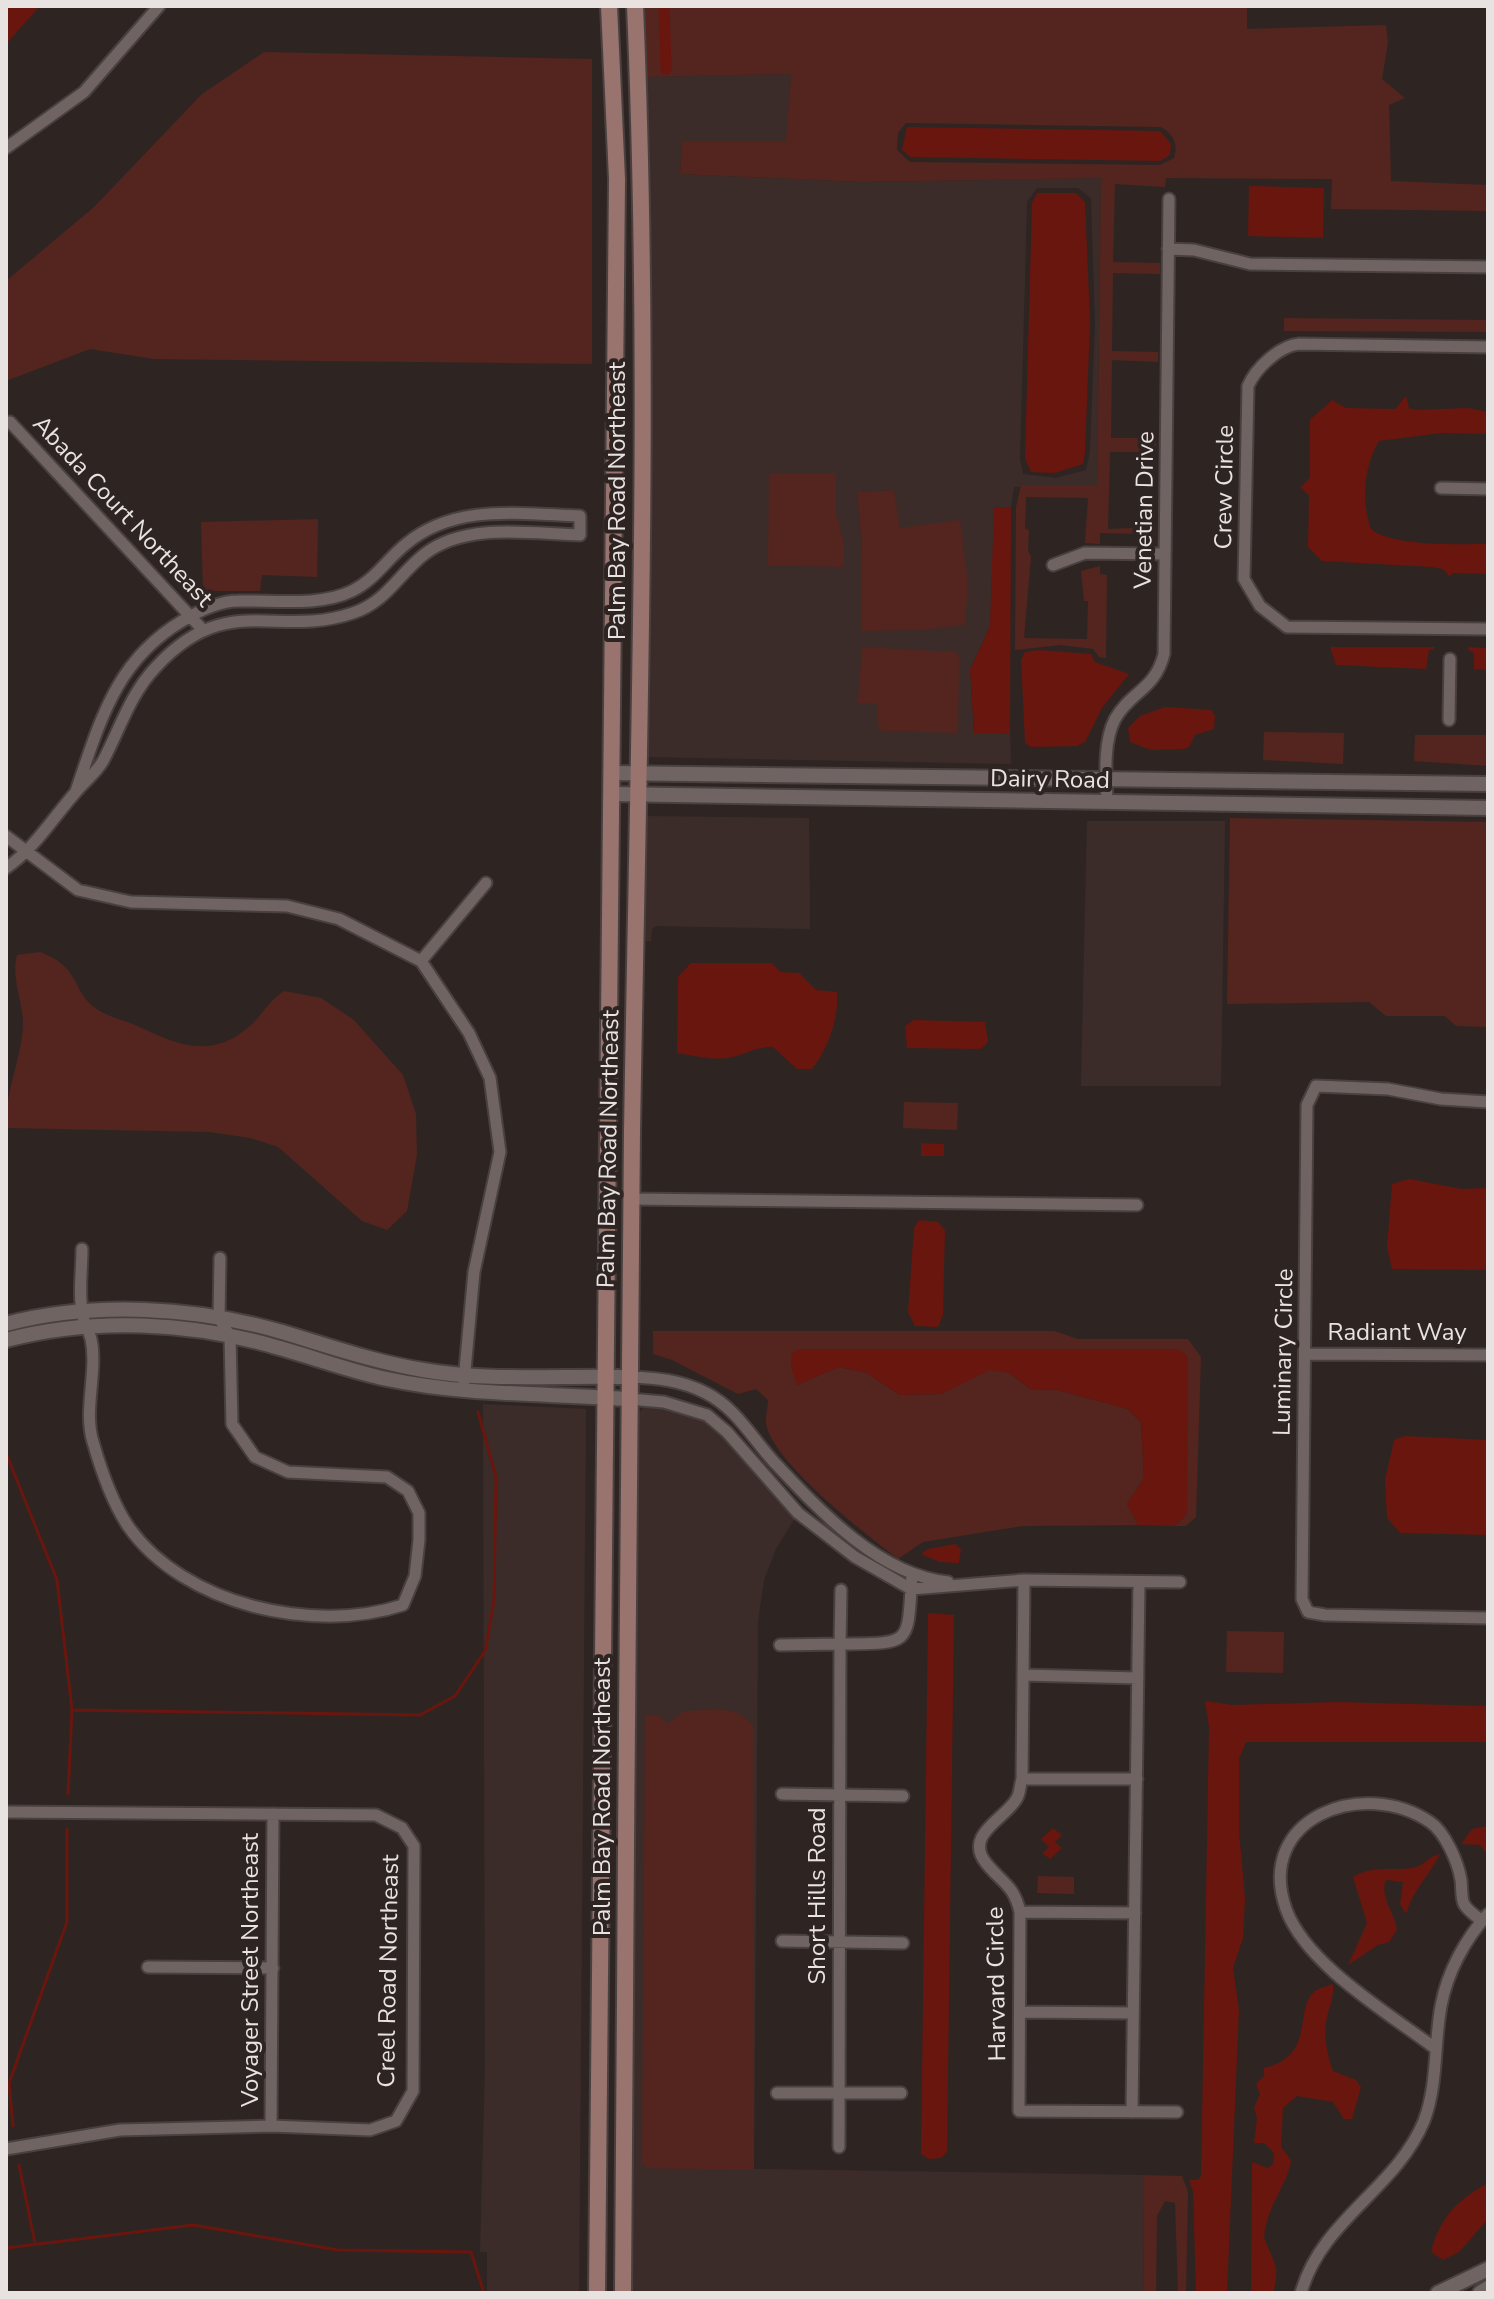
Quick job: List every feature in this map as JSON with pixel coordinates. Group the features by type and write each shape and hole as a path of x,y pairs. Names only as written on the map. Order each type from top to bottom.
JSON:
{"main road":[{"name":"Palm Bay Road Northeast","path":"597,2293 617,179 609,6"},
{"name":"Palm Bay Road Northeast","path":"623,2293 631,1199 644,531 642,180 635,6"},
{"path":"617,179 642,180"},
{"path":"608,1177 631,1199"},
{"path":"603,1673 610,1688 627,1705"},
{"path":"602,1716 609,1716 626,1739"},
{"path":"600,1956 610,1973 625,1988"},
{"path":"600,2010 614,2021 625,2038"}],"street":[{"path":"6,148 84,92 159,6"},
{"name":"Venetian Drive","path":"1107,801 1109,733 1117,716 1159,674 1164,654 1169,199"},
{"path":"1168,249 1194,250 1250,264 1488,267"},
{"name":"Crew Circle","path":"1488,347 1289,345 1258,371 1248,386 1244,579 1260,606 1287,627 1488,629"},
{"name":"Abada Court Northeast","path":"10,422 203,630"},
{"path":"1441,488 1488,489"},
{"path":"6,868 27,854 76,791 101,765 141,683 178,645 203,630 238,620 349,615 387,595 426,553 446,542 495,533 580,535 580,516 461,515 428,528 404,544 370,580 352,592 331,599 230,601 192,615 155,637 130,664 104,710 76,791"},
{"path":"1053,565 1085,553 1165,554"},
{"path":"1449,720 1450,659"},
{"name":"Dairy Road","path":"611,773 1488,784"},
{"path":"940,776 966,799"},
{"path":"966,776 991,800"},
{"name":"Dairy Road","path":"611,794 1488,808"},
{"path":"6,836 78,890 131,902 287,906 339,919 421,961 469,1033 490,1078 500,1152 474,1272 464,1382"},
{"path":"421,961 486,883"},
{"name":"Luminary Circle","path":"1488,1102 1441,1099 1388,1089 1316,1086 1307,1105 1302,1599 1308,1612 1488,1618"},
{"path":"631,1199 1137,1205"},
{"path":"82,1249 84,1320 91,1339 92,1438 111,1491 129,1526 156,1554 192,1581 235,1603 274,1612 370,1616 403,1605 415,1576 419,1540 419,1513 408,1491 387,1477 288,1472 255,1457 232,1424 230,1336 219,1318 220,1258"},
{"path":"6,1340 84,1320 140,1310 219,1318 464,1382 606,1376 679,1381 708,1394 738,1417 773,1460 862,1543 925,1579 980,1585"},
{"path":"6,1324 84,1320 230,1336 386,1379 464,1382 664,1402 707,1415 727,1432 798,1513 855,1557 911,1589 1024,1580 1180,1582"},
{"name":"Radiant Way","path":"1306,1354 1488,1355"},
{"path":"780,1645 894,1644 904,1637 909,1627 912,1574"},
{"name":"Harvard Circle","path":"1024,1580 1022,1779 1017,1799 986,1828 979,1846 983,1861 1015,1892 1020,1912 1019,2111 1177,2112"},
{"path":"1132,2112 1139,1582"},
{"name":"Short Hills Road","path":"839,2147 841,1590"},
{"path":"1023,1675 1138,1678"},
{"path":"1022,1779 1137,1779"},
{"path":"782,1794 903,1796"},
{"path":"1301,2293 1321,2245 1402,2163 1424,2119 1436,2049 1441,2005 1452,1967 1485,1918 1464,1904 1460,1875 1450,1848 1433,1823 1406,1809 1376,1802 1345,1804 1315,1814 1292,1838 1281,1870 1286,1908 1302,1939 1340,1976 1436,2049"},
{"name":"Creel Road Northeast","path":"6,1812 376,1815 402,1828 414,1846 413,2091 396,2121 370,2130 271,2126 120,2130 6,2149"},
{"name":"Voyager Street Northeast","path":"271,2126 273,1814"},
{"path":"1020,1912 1135,1913"},
{"path":"782,1941 903,1943"},
{"path":"148,1967 273,1968"},
{"path":"1020,2012 1133,2013"},
{"path":"777,2093 901,2093"},
{"path":"1438,2293 1487,2273"},
{"path":"1480,2293 1488,2288"}],"shaded area":[{"path":"6,6 40,6 6,44"},
{"path":"645,6 1247,6 1247,29 1386,25 1388,42 1382,79 1405,98 1389,105 1391,181 1488,185 1488,211 1331,209 1332,179 1166,178 1165,187 1115,184 1113,262 1160,263 1160,274 1113,273 1112,351 1158,352 1158,362 1112,360 1111,438 1156,438 1156,452 1110,452 1108,529 1156,527 1155,534 1145,544 1141,543 1141,534 1100,533 1100,544 1085,543 1088,498 1026,497 1025,529 1029,530 1028,550 1031,557 1024,638 1087,639 1088,601 1084,601 1081,571 1100,566 1100,574 1107,575 1106,658 1099,657 1093,649 1060,645 1015,650 1016,507 1021,485 1097,485 1101,178 861,182 680,174 682,142 786,142 791,74 644,77","holes":["906,123 1161,127 1172,136 1175,148 1174,158 1160,165 910,162 897,150 898,133"]},
{"path":"264,52 592,59 592,364 154,359 90,349 6,381 6,281 94,207 202,94"},
{"path":"791,74 787,143 682,142 680,174 861,182 1101,178 1097,486 1014,487 1011,507 995,508 990,626 970,670 974,732 1010,731 1011,764 645,757 649,176 644,77","holes":["1037,188 1078,188 1091,198 1095,323 1090,452 1086,470 1055,478 1023,474 1020,458 1027,202","894,490 899,528 862,547 857,492"]},
{"path":"907,127 1160,131 1171,144 1170,155 1160,161 910,157 902,150"},
{"path":"1249,186 1324,188 1323,238 1248,236"},
{"path":"1037,193 1076,193 1085,202 1090,322 1085,452 1083,464 1055,473 1031,472 1025,458 1032,203"},
{"path":"1284,318 1488,320 1488,332 1284,331"},
{"path":"1406,396 1409,408 1416,410 1468,408 1488,412 1488,434 1441,433 1379,441 1367,472 1366,507 1371,529 1381,535 1410,542 1488,544 1488,574 1452,573 1450,577 1443,569 1432,567 1322,561 1308,547 1309,495 1300,487 1310,478 1310,420 1332,400 1346,408 1395,409"},
{"path":"769,473 836,473 836,513 844,544 844,567 768,565"},
{"path":"894,490 900,528 960,520 968,582 965,625 862,631 862,547 857,492"},
{"path":"1011,507 1010,734 974,733 970,670 990,626 994,508"},
{"path":"318,519 317,577 262,575 260,591 203,591 201,522"},
{"path":"862,647 956,652 959,658 958,733 882,731 878,725 878,704 858,703"},
{"path":"1330,647 1434,647 1434,650 1429,650 1426,669 1336,665"},
{"path":"1469,647 1488,648 1488,670 1474,669 1474,653 1468,650"},
{"path":"1039,650 1091,654 1095,662 1129,674 1102,708 1085,742 1077,746 1031,747 1025,743 1021,660 1025,652"},
{"path":"1165,707 1211,710 1215,716 1214,729 1195,735 1189,747 1184,749 1151,750 1130,742 1128,728 1140,716"},
{"path":"1264,732 1344,733 1343,764 1263,760"},
{"path":"1415,735 1488,735 1488,766 1414,761"},
{"path":"643,816 809,818 810,929 656,926 652,929 651,941 641,941"},
{"path":"1230,818 1488,822 1488,1027 1456,1026 1445,1016 1386,1016 1369,1002 1227,1004"},
{"path":"1087,821 1225,821 1221,1086 1081,1086"},
{"path":"40,952 63,965 95,1008 179,1043 207,1046 235,1037 284,991 321,998 354,1020 403,1075 416,1114 417,1155 407,1211 387,1230 362,1221 278,1147 250,1138 209,1132 9,1128 6,1125 7,1111 23,1022 15,963 17,955"},
{"path":"691,963 772,963 780,972 799,973 816,990 837,992 831,1033 812,1069 797,1069 773,1047 721,1058 677,1053 678,977"},
{"path":"914,1020 985,1022 988,1042 981,1049 907,1048 905,1026"},
{"path":"904,1102 958,1103 957,1130 903,1128"},
{"path":"921,1143 944,1144 944,1156 921,1156"},
{"path":"1409,1179 1462,1189 1488,1188 1488,1270 1392,1269 1387,1247 1392,1184"},
{"path":"919,1220 938,1222 945,1230 943,1315 938,1327 915,1326 908,1312 914,1228"},
{"path":"653,1331 1054,1331 1078,1339 1188,1339 1201,1357 1196,1517 1186,1526 1175,1526 1187,1514 1178,1349 800,1349 792,1354 797,1385 839,1367 867,1373 900,1395 941,1394 990,1369 1010,1373 1030,1389 1057,1390 1128,1409 1141,1423 1144,1478 1127,1504 1138,1525 1022,1526 923,1542 898,1559 823,1497 786,1458 766,1424 768,1400 756,1389 738,1394 672,1360 653,1354"},
{"path":"799,1349 1178,1349 1188,1357 1187,1514 1175,1526 1138,1525 1127,1504 1144,1478 1141,1423 1128,1409 1057,1390 1030,1389 1010,1373 990,1370 941,1394 900,1395 867,1373 839,1367 797,1385 791,1354"},
{"path":"664,1402 707,1415 798,1513 776,1549 764,1580 758,1621 754,2169 1143,2175 1144,2293 631,2293 634,1419 643,1408"},
{"path":"483,1404 586,1409 579,2293 487,2293 487,2252 480,2252 485,2067"},
{"path":"1405,1436 1488,1440 1488,1535 1400,1533 1387,1518 1385,1480 1394,1440"},
{"path":"955,1544 961,1549 959,1563 940,1562 921,1554 928,1549"},
{"path":"928,1613 954,1615 947,2152 941,2158 929,2159 921,2154"},
{"path":"1227,1631 1284,1632 1283,1673 1226,1672"},
{"path":"1205,1701 1232,1705 1338,1702 1488,1706 1488,1742 1246,1742 1239,1759 1239,1831 1245,1899 1243,1938 1233,1968 1239,2010 1227,2293 1196,2293 1193,2192 1189,2180 1198,2180 1201,2176 1209,1727"},
{"path":"684,1711 733,1712 748,1720 754,1728 754,2170 647,2168 642,2162 645,1716 659,1715 667,1724"},
{"path":"1488,1826 1488,1855 1480,1845 1461,1844 1472,1829"},
{"path":"1053,1828 1062,1835 1055,1842 1062,1848 1050,1859 1042,1853 1049,1847 1041,1839"},
{"path":"1440,1854 1406,1914 1400,1904 1403,1882 1386,1880 1384,1892 1397,1930 1389,1942 1378,1945 1348,1965 1367,1923 1353,1877 1374,1870 1416,1867"},
{"path":"1038,1876 1074,1877 1074,1894 1037,1893"},
{"path":"1333,1984 1325,2031 1329,2058 1333,2071 1356,2080 1361,2087 1352,2119 1344,2119 1333,2102 1297,2096 1283,2108 1281,2147 1291,2160 1269,2215 1264,2237 1275,2264 1275,2283 1273,2293 1251,2293 1252,2162 1268,2168 1273,2164 1274,2153 1264,2143 1254,2143 1257,2119 1254,2108 1260,2094 1256,2084 1264,2076 1264,2068 1281,2062 1298,2043 1309,1999 1317,1990"},
{"path":"1143,2175 1182,2176 1188,2192 1186,2293 1178,2293 1175,2203 1165,2201 1157,2216 1156,2293 1144,2293"},
{"path":"1488,2183 1488,2219 1459,2252 1443,2260 1431,2252 1439,2229 1451,2211"}],"waterway":[{"path":"664,6 666,69"},
{"path":"72,1710 420,1715 455,1696 485,1651 494,1601 496,1477 478,1412"},
{"path":"6,1453 57,1580 72,1710 68,1794"},
{"path":"13,2126 9,2083 67,1922 67,1829"},
{"path":"19,2165 35,2243"},
{"path":"6,2248 193,2225 338,2250 471,2252 484,2293"}]}
